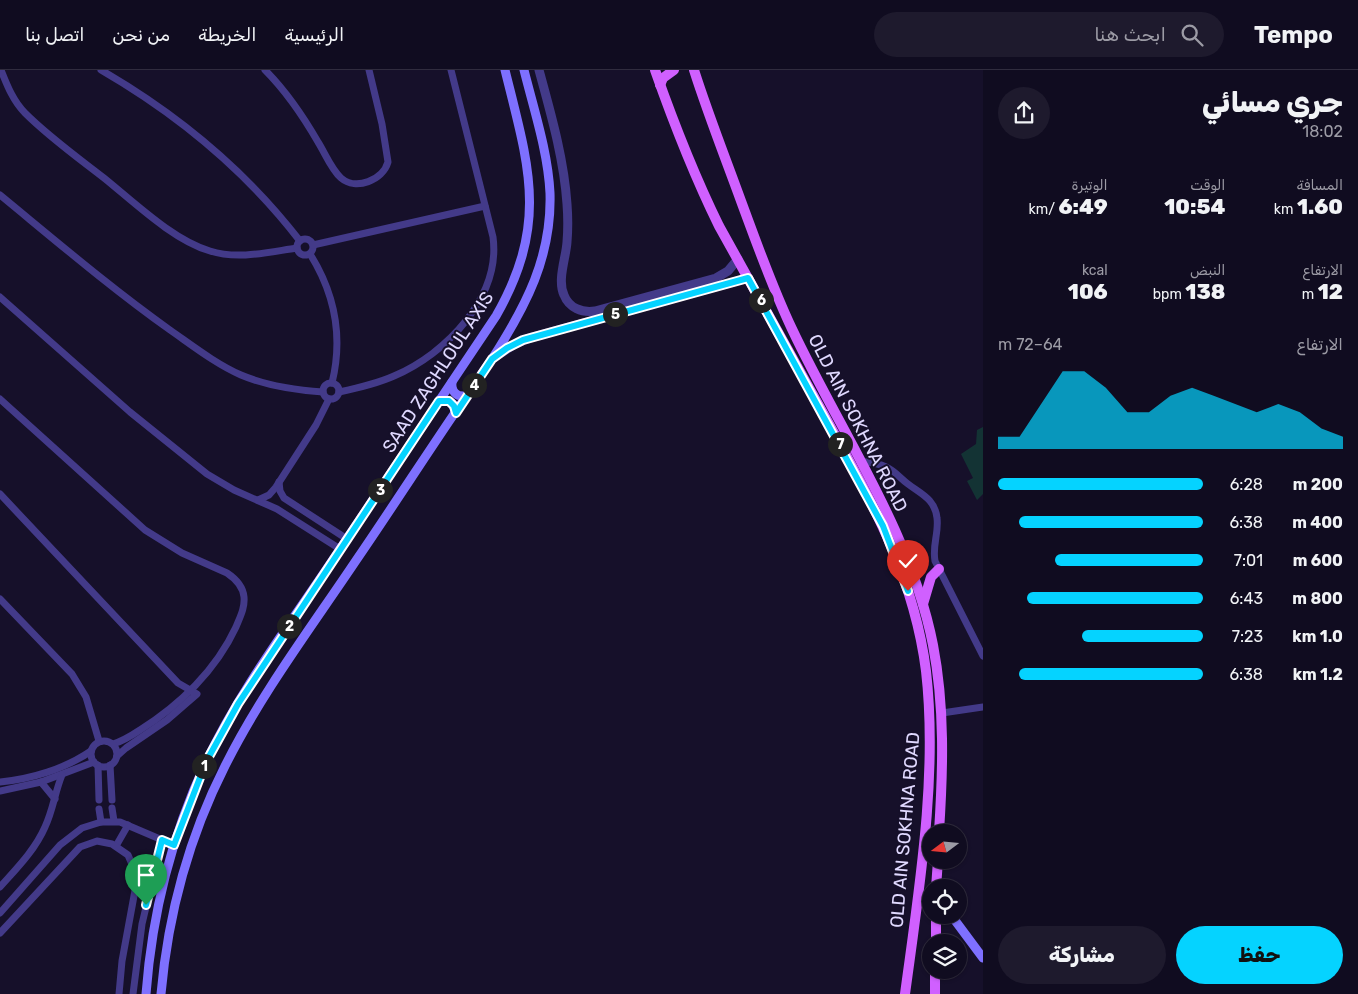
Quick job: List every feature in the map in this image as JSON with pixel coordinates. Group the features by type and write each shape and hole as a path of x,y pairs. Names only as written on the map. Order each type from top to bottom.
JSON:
{"main road":[{"name":"SAAD ZAGHLOUL AXIS","path":"146,994 155,917 174,845 206,762 252,680 452,382 507,298 515,279 527,239 530,176 505,70"},
{"name":"SAAD ZAGHLOUL AXIS","path":"161,994 170,926 184,870 207,804 224,767 266,694 514,325 538,273 550,212 547,171 524,70"},
{"name":"OLD AIN SOKHNA ROAD","path":"655,70 700,188 883,526 908,591 926,669 930,720 928,787 905,994"},
{"path":"660,85 663,78 674,70"},
{"name":"OLD AIN SOKHNA ROAD","path":"692,71 776,292 793,331 896,535 923,604 933,645 942,713 939,824"},
{"path":"452,382 452,388 455,393 465,396"},
{"path":"439,401 449,401 454,406 456,413"},
{"path":"923,604 931,577 939,569"},
{"path":"958,924 983,958"},
{"path":"935,979 935,994"}],"street":[{"path":"1,70 13,98 24,112 49,135 184,240 212,252 230,255 258,254 298,244 306,239 313,245"},
{"path":"102,70 145,97 203,139 254,189 298,244 301,254 310,254"},
{"path":"265,70 294,105 338,174 348,182 357,184 378,177 387,168 388,162 382,124 369,70"},
{"path":"339,392 366,386 396,375 437,349 464,323 486,288 492,265 494,245 451,70"},
{"path":"539,70 559,149 566,190 567,243 562,282 564,295 568,302 579,310 591,312 716,278 728,271 738,259"},
{"path":"0,195 132,303 220,364 260,382 323,392"},
{"path":"313,245 485,206"},
{"path":"310,254 313,250 313,245"},
{"path":"310,254 324,280 335,316 337,354 332,383"},
{"path":"492,359 515,344 532,337 748,278"},
{"path":"0,298 130,412 201,469 234,490 277,509 340,549"},
{"path":"332,383 337,386 339,392 336,398 329,399 325,397 323,392 324,387 332,383"},
{"path":"0,399 145,530 182,553 227,573 239,583 244,598 242,613 230,639 216,660 191,690 177,704 148,725 126,739 113,744"},
{"path":"258,500 268,495 279,482 316,425 329,399"},
{"path":"860,461 888,467 930,500 937,518 934,554 939,569 983,656"},
{"path":"279,482 280,491 284,498 347,539"},
{"path":"0,494 178,683 197,694 156,728 126,748 110,765 105,767 96,764 41,782 0,792"},
{"path":"277,509 284,498"},
{"path":"0,599 72,674 86,697 100,742"},
{"path":"177,704 178,683"},
{"path":"942,713 983,706"},
{"path":"0,782 20,779 57,768 91,751 94,745 100,742 106,741 113,744 117,756"},
{"path":"91,751 96,764 99,800"},
{"path":"110,765 114,822"},
{"path":"0,887 35,846 47,823 62,775"},
{"path":"20,779 22,787"},
{"path":"41,782 55,799"},
{"path":"99,809 101,822"},
{"path":"0,913 66,839 82,828 101,822 114,822 128,825 174,845"},
{"path":"116,846 128,825"},
{"path":"133,994 142,924 162,840"},
{"path":"0,933 80,847 97,841 106,841 116,846 128,855 132,861 136,877 122,961 119,994"}],"green space":[{"path":"983,427 983,494 977,500 967,481 973,478 961,454 976,444 977,430"}],"route":[{"path":"146,905 162,840 174,845 206,762 225,725 252,680 439,401 446,400 452,403 456,413 465,396 492,359 507,348 523,340 748,278 862,484 896,554 908,591"}]}
